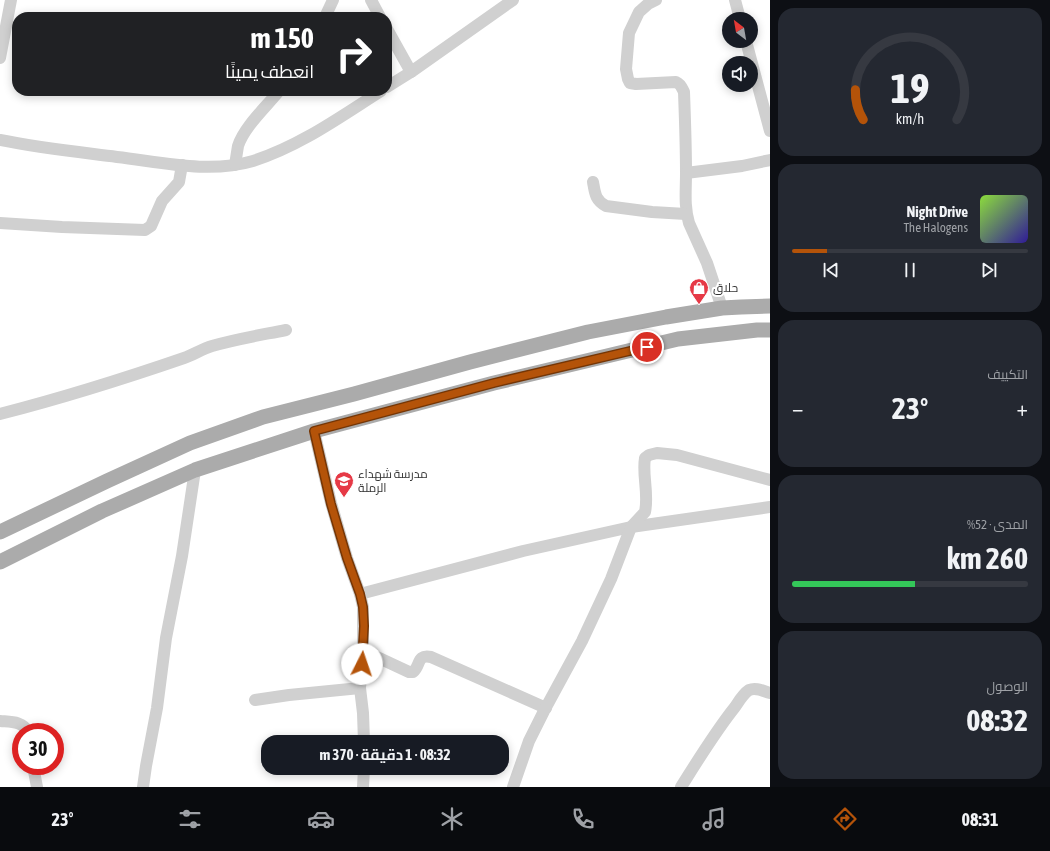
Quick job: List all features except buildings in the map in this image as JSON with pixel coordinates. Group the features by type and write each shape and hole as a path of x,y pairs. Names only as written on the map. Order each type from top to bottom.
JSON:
{"main road":[{"path":"753,306 770,296"},
{"path":"0,532 107,480 190,443 263,417 588,332 722,308 770,306"},
{"path":"0,562 102,511 195,470 314,431 494,383 678,339 766,332"}],"street":[{"path":"0,58 12,28 11,0"},
{"path":"327,12 332,0"},
{"path":"371,0 377,12"},
{"path":"392,84 513,0"},
{"path":"656,0 648,4 639,12 629,33 626,69 628,79 630,83 636,84 676,82 679,83 684,92 686,214 713,280 722,308"},
{"path":"392,38 411,72"},
{"path":"748,48 770,131"},
{"path":"235,165 238,146 242,137 254,120 275,96"},
{"path":"0,140 69,152 182,165 202,167 235,165 252,161 286,148 304,139 373,96"},
{"path":"686,174 742,166 770,160"},
{"path":"0,223 145,230 151,226 162,201 179,182 182,165"},
{"path":"593,182 596,196 601,203 606,206 652,212 686,214"},
{"path":"0,414 66,396 186,358 210,347 286,330"},
{"path":"314,431 331,504 363,607 363,652 360,688 364,735"},
{"path":"513,787 529,741 582,641 611,579 631,527 644,514 646,509 646,456 657,453 677,454 770,480"},
{"path":"143,787 157,708 166,638 182,556 195,470"},
{"path":"360,594 523,551 631,527 770,507"},
{"path":"363,652 409,672 413,672 416,669 423,657 431,657 546,708"},
{"path":"255,700 360,688"},
{"path":"680,787 730,712 744,694 754,689 759,689 770,693"},
{"path":"0,721 14,723"},
{"path":"34,775 36,787"},
{"path":"363,787 364,775"}],"place":[{"name":"حلاق","path":"699,305"},
{"name":"مدرسة شهداء الرملة","path":"344,498"}],"route":[{"path":"362,664 364,626 363,607 331,504 314,431 494,383 647,347"}]}
